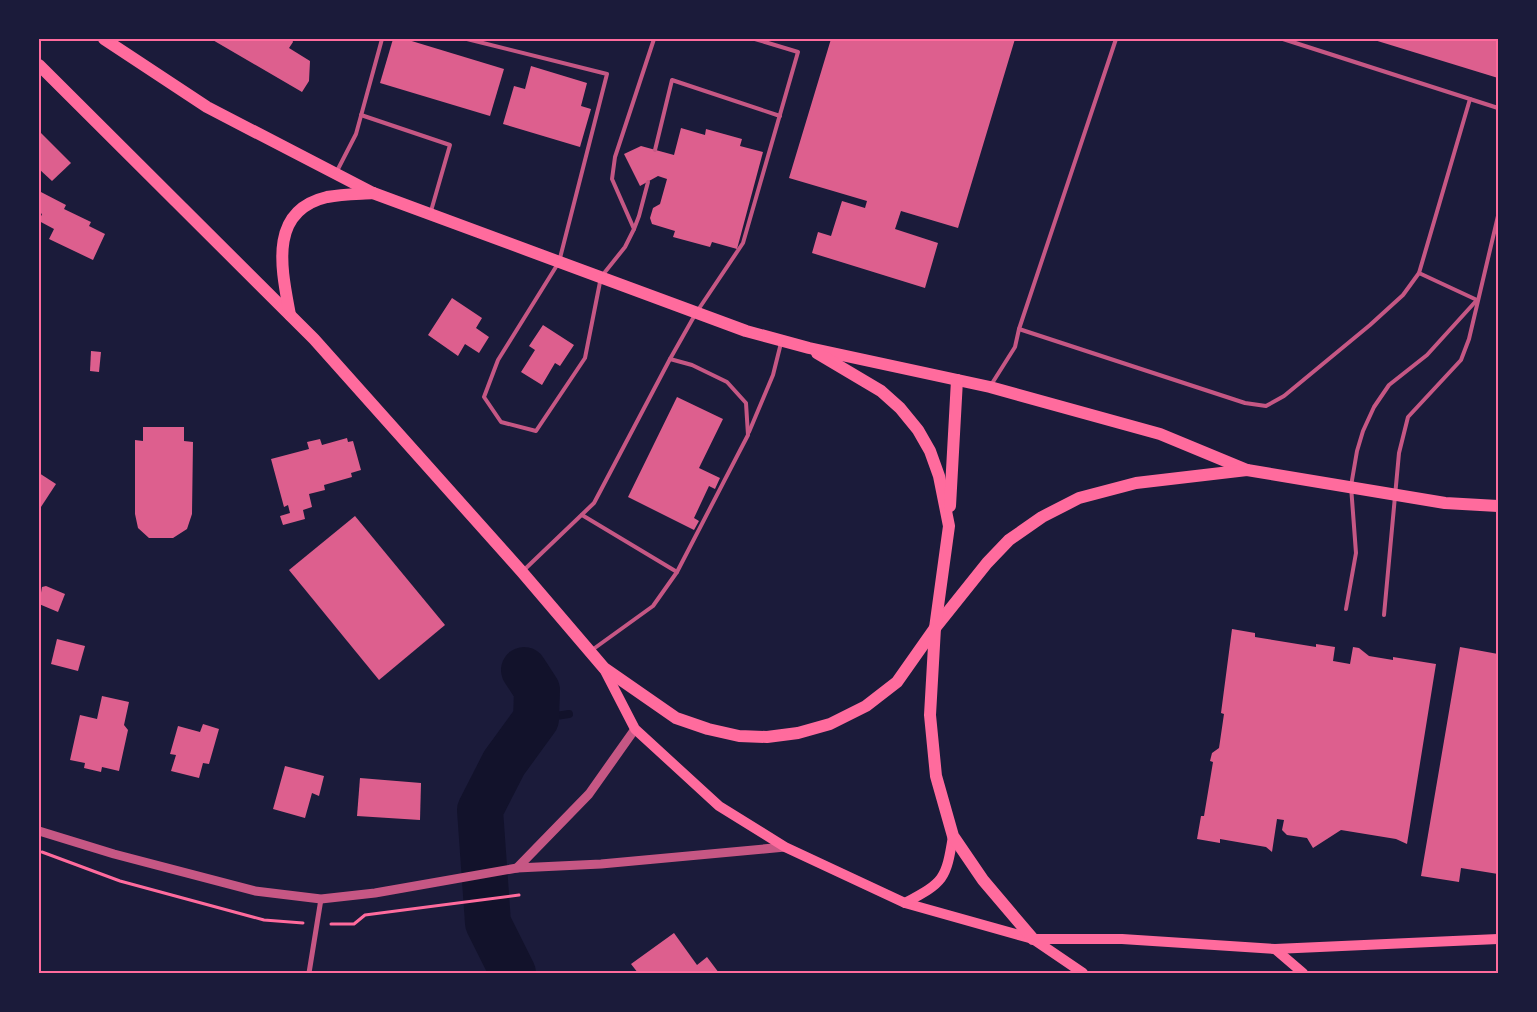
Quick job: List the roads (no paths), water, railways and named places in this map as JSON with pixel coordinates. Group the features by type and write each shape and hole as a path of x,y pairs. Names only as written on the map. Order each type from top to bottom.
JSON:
{"main road":[{"path":"104,39 207,107 373,193 746,331 809,348 990,387 1160,434 1247,470 1395,493 1445,503 1498,506"},
{"path":"39,65 327,353 590,651 604,668 636,728 719,806 785,847 905,903 1034,939 1122,939 1275,949 1498,939"},
{"path":"290,315 281,269 282,239 290,222 303,207 326,197 373,193"},
{"path":"809,348 881,391 912,423 930,451 936,468 949,526"},
{"path":"957,380 949,526 935,628 930,715 936,776 953,836 983,880 1034,939 1083,973"},
{"path":"604,668 676,718 708,729 739,736 798,733 830,724 866,706 897,682 935,628 987,563 1010,540 1042,517 1079,498 1136,483 1247,470"},
{"path":"905,903 936,887 948,866 953,836"},
{"path":"1275,949 1303,973"}],"street":[{"path":"517,868 590,794 636,728"},
{"path":"39,831 114,854 255,891 321,899 517,868 601,864 785,847"},
{"path":"309,973 321,899"}],"lane":[{"path":"336,173 356,134 382,39"},
{"path":"467,39 607,74 559,262 498,360 484,397 501,422 536,431 584,358 601,277 625,247 634,229 640,216 648,182"},
{"path":"634,229 612,179 615,156 654,39"},
{"path":"522,572 594,503 670,358 696,313 743,243 798,52 755,39"},
{"path":"990,387 1015,347 1018,329 1116,39"},
{"path":"1284,39 1498,108"},
{"path":"655,150 672,80 780,116"},
{"path":"1018,329 1245,403 1266,406 1284,396 1370,325 1403,295 1419,273 1470,99"},
{"path":"361,116 450,144 430,214"},
{"path":"1384,615 1399,453 1408,417 1461,360 1498,216"},
{"path":"1419,273 1477,300"},
{"path":"1346,609 1356,553 1351,486 1356,450 1374,407 1389,385 1427,355 1477,300"},
{"path":"590,651 653,606 676,572 748,434 773,375 781,340"},
{"path":"670,358 692,365 727,382 746,403 748,434"},
{"path":"582,515 676,572"}],"waterway":[{"path":"513,973 488,923 480,810 504,763 536,719 537,690 524,670"},
{"path":"536,719 569,714"}]}
